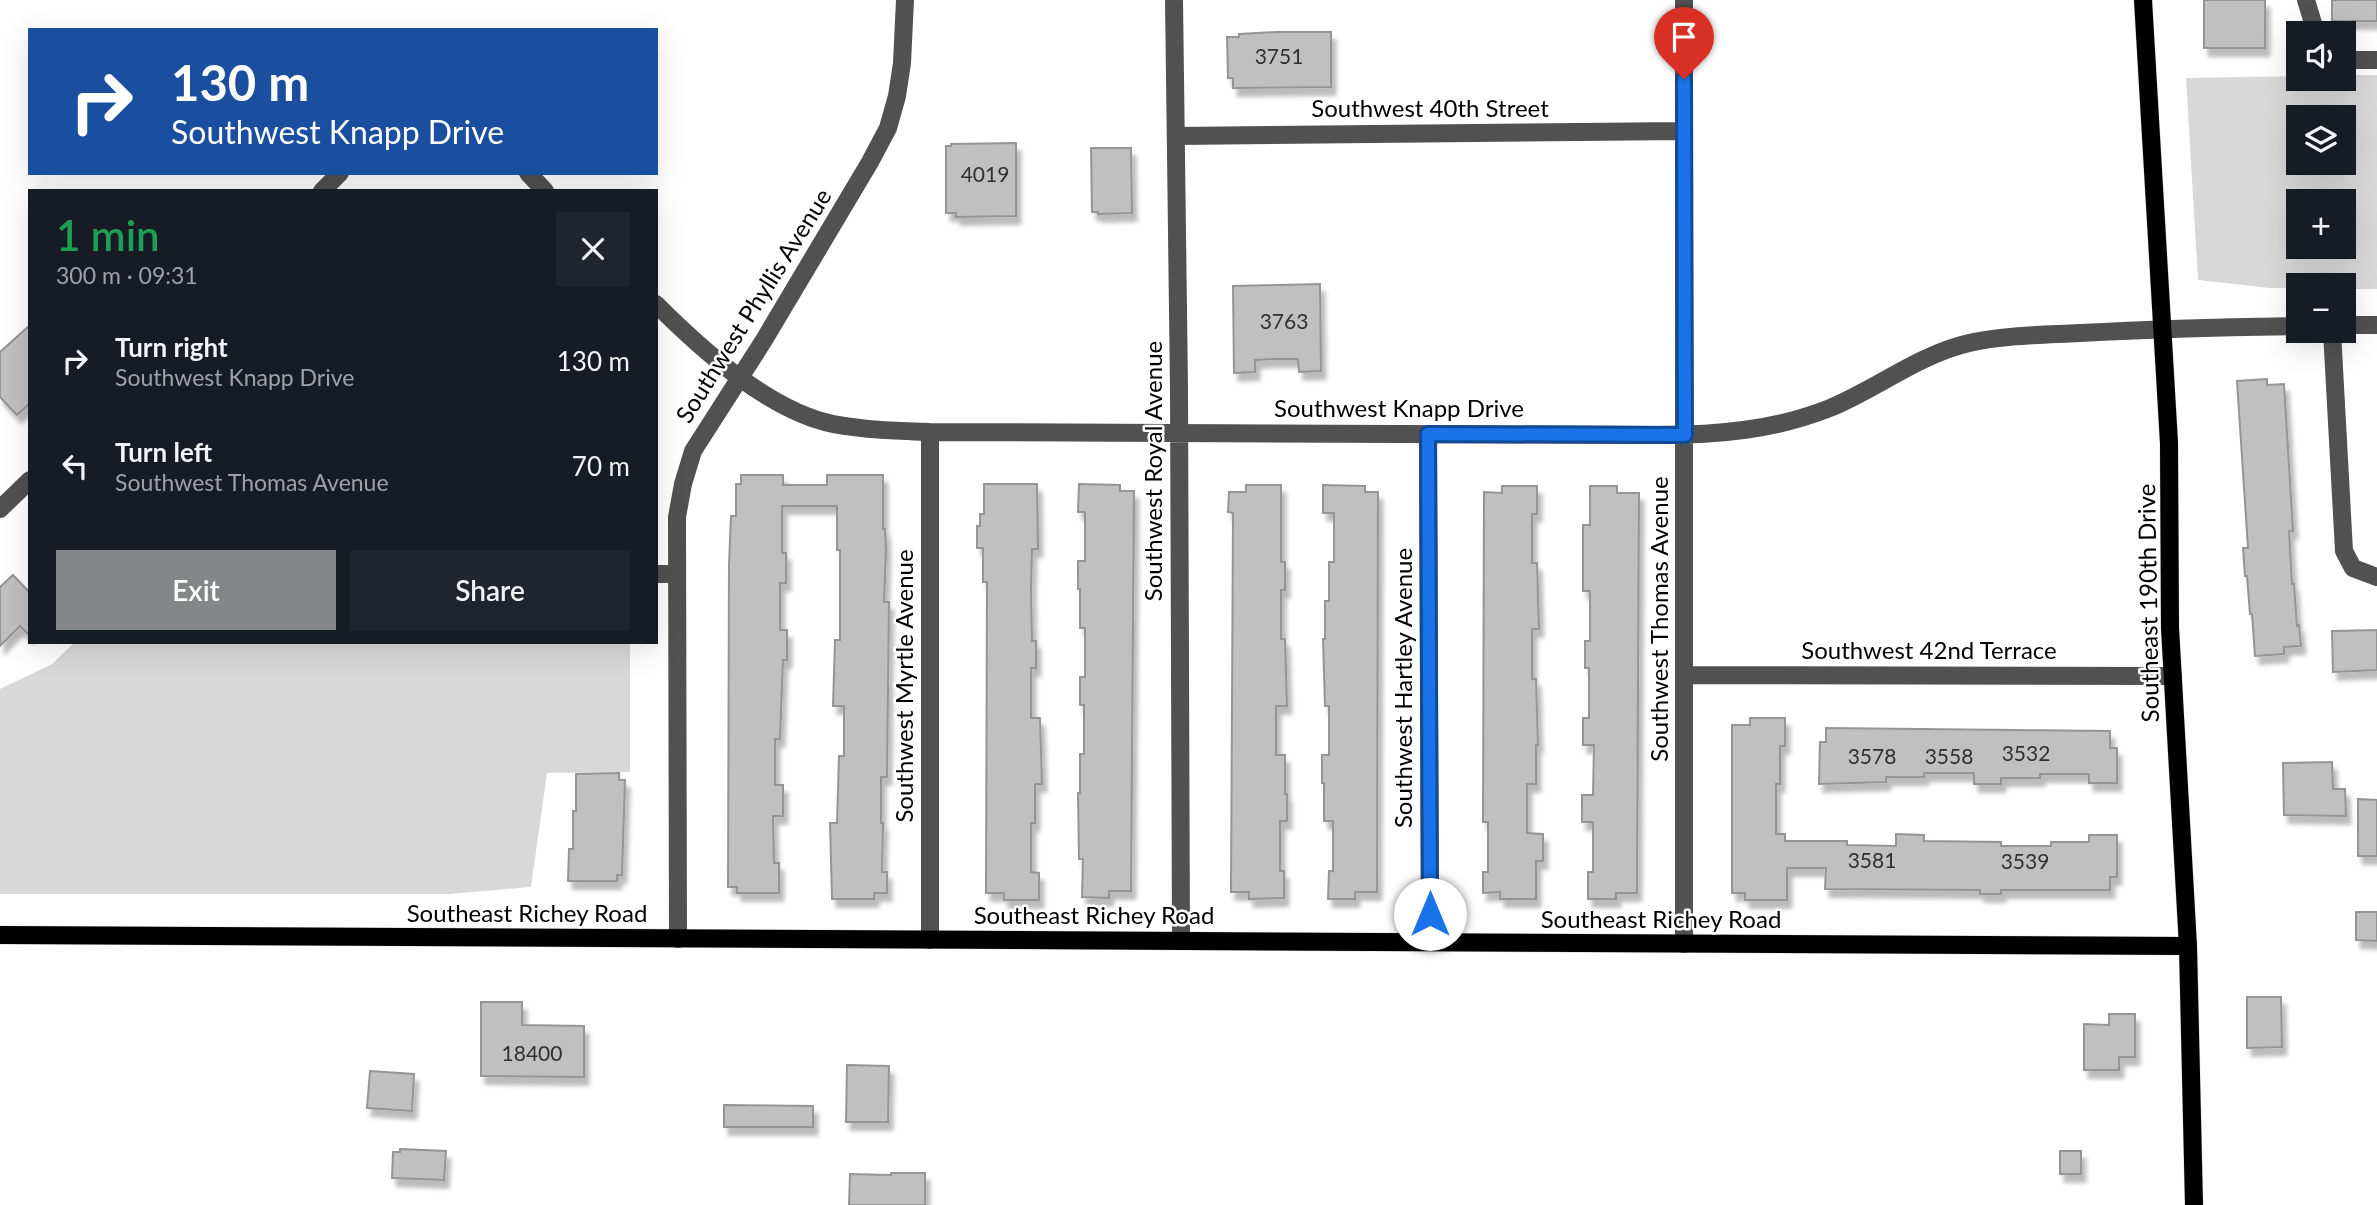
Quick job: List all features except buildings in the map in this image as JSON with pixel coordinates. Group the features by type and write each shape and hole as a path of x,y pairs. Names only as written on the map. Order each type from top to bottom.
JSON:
{"main road":[{"name":"Southeast 190th Drive","path":"2143,0 2169,443 2170,628 2188,946 2194,1205"},
{"name":"Southeast Richey Road","path":"0,935 2188,946"}],"street":[{"name":"Southwest Phyllis Avenue","path":"678,939 677,517 683,484 693,451 778,317 888,128 902,63 905,0"},
{"name":"Southwest Royal Avenue","path":"1174,0 1181,941"},
{"name":"Southwest Thomas Avenue","path":"1684,0 1684,944"},
{"path":"2306,0 2312,21"},
{"path":"2356,60 2377,60"},
{"name":"Southwest 40th Street","path":"1176,136 1684,131"},
{"path":"324,189 338,175"},
{"path":"530,175 543,189"},
{"name":"Southwest Knapp Drive","path":"658,306 686,334 739,377 786,407 831,424 930,432 1685,435 1732,432 1796,420 1831,407 1925,357 1970,343 2019,336 2286,326"},
{"path":"2356,325 2377,325"},
{"path":"2333,343 2344,551 2353,568 2377,578"},
{"name":"Southwest Myrtle Avenue","path":"930,432 930,940"},
{"name":"Southwest Hartley Avenue","path":"1428,434 1430,942"},
{"path":"0,509 28,482"},
{"path":"658,574 677,574"},
{"name":"Southwest 42nd Terrace","path":"1685,675 2173,676"}],"shaded area":[{"path":"2356,75 2377,75 2377,289 2356,289 2356,273 2286,273 2286,288 2198,280 2186,78 2286,76 2286,91 2356,91"},
{"path":"73,644 630,644 630,772 547,773 531,887 450,894 0,894 0,689 52,664"}],"route":[{"path":"1430,914 1428,434 1685,435 1684,79"}]}
